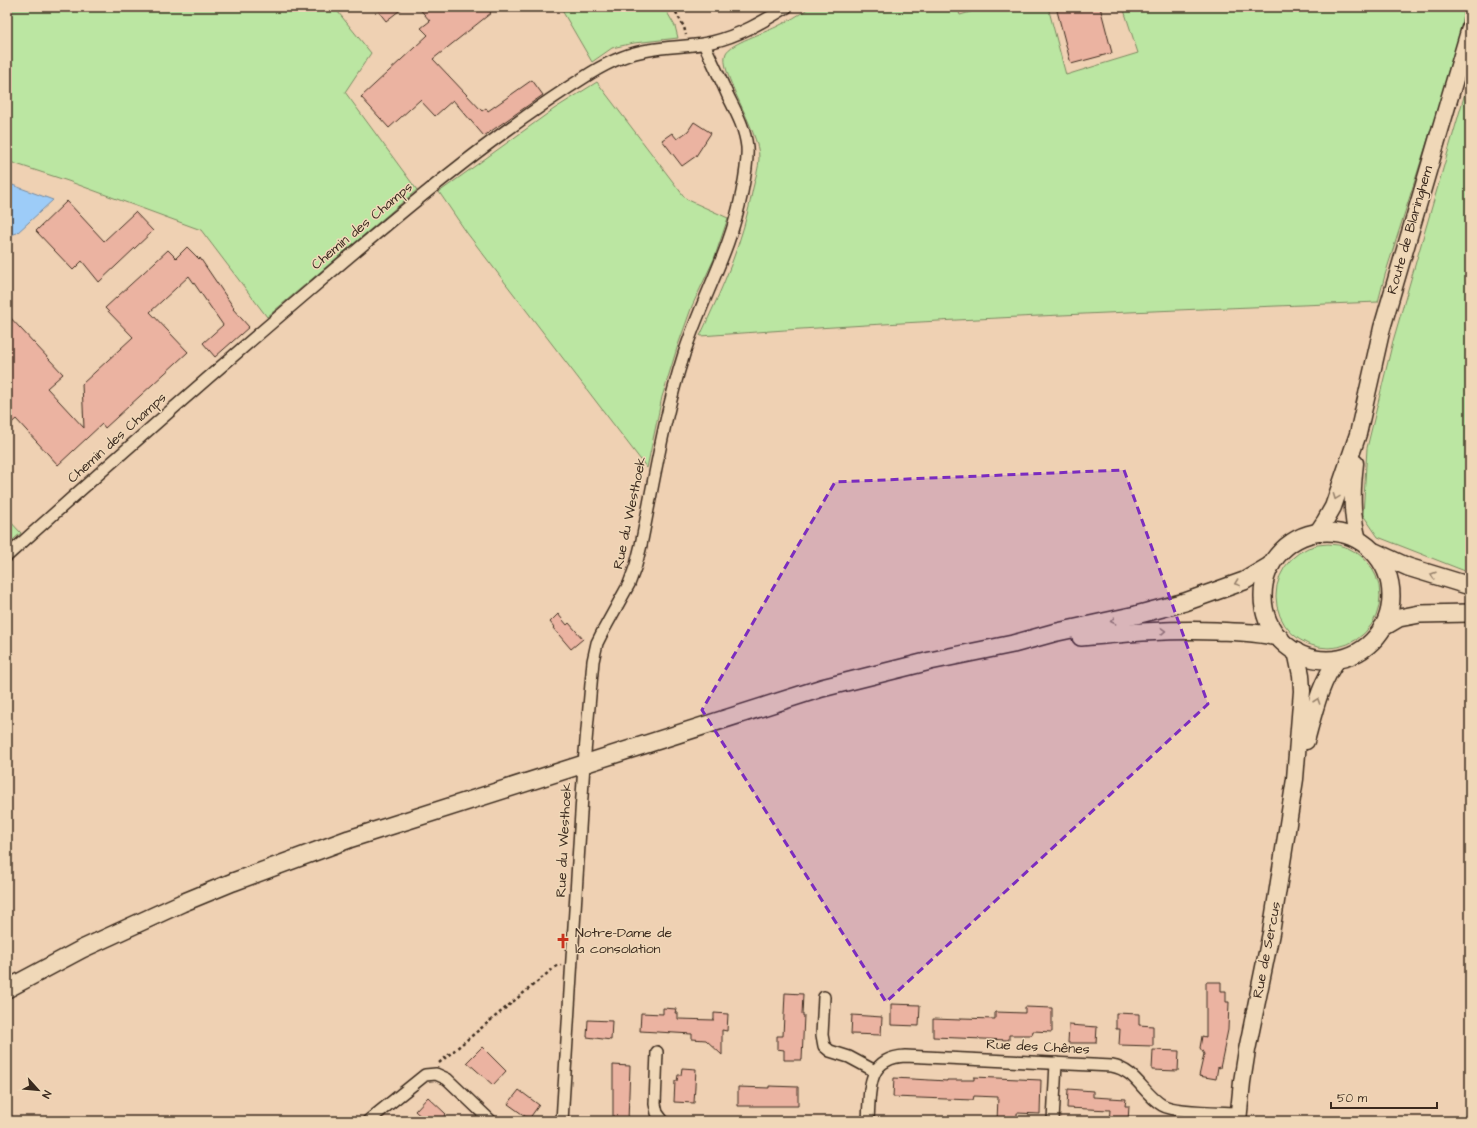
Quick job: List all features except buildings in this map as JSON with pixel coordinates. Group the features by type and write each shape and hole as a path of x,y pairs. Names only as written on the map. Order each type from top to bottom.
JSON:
{"main road":[{"path":"1374,552 1384,566 1391,586 1390,608 1382,628 1376,637 1364,648 1349,656 1338,659 1324,660 1296,651 1280,638 1270,624 1264,603 1265,581 1271,565 1281,551 1300,538 1317,533 1341,533 1358,540 1374,552 1419,570 1470,586"},
{"path":"7,989 106,937 182,903 233,882 349,839 822,688 930,661 1013,644 1053,633 1128,617 1185,602 1244,581 1262,572 1271,565"},
{"path":"1382,628 1399,618 1420,614 1470,613"},
{"path":"1013,644 1101,635 1180,630 1248,632 1280,638"}],"street":[{"name":"Chemin des Champs","path":"7,556 224,363 407,208 476,153 557,95 615,60 648,50 704,44 720,40 769,18 787,7"},
{"name":"Route de Blaringhem","path":"1317,533 1333,507 1358,434 1377,347 1388,307 1470,28"},
{"name":"Rue du Westhoek","path":"562,1121 584,764 589,693 595,652 604,628 624,594 636,565 642,545 665,425 676,378 695,323 730,237 744,184 747,148 743,129 704,44"},
{"name":"Route de Blaringhem","path":"1358,434 1352,502 1358,540"},
{"name":"Rue de Sercus","path":"1238,1117 1247,1050 1271,933 1295,779 1302,691 1302,675 1296,651"},
{"name":"Rue de Sercus","path":"1295,779 1322,687 1330,670 1338,659"},
{"path":"824,997 822,1035 824,1046 830,1051 849,1057 875,1071 871,1084 868,1121"},
{"path":"657,1052 655,1104 657,1113 663,1121"},
{"name":"Rue des Chênes","path":"875,1071 883,1062 893,1057 1112,1066 1123,1068 1132,1074 1157,1102 1167,1108 1238,1117"},
{"path":"1053,1121 1056,1063"},
{"path":"368,1121 421,1078 432,1074 440,1075 447,1079 491,1121"}],"path":[{"path":"673,7 684,27 688,45"},
{"path":"432,1074 444,1058 549,972 559,965 572,965"}],"highlighted area":[{"path":"1124,470 1208,704 886,1002 702,710 835,482"}],"green space":[{"path":"7,7 334,7 371,53 345,92 417,190 267,317 201,230 68,181 7,161"},
{"path":"560,7 664,7 675,26 678,38 634,43 612,48 592,62"},
{"path":"810,7 957,7 960,15 987,7 1048,7 1066,75 1138,53 1123,7 1465,7 1459,41 1385,275 1378,302 954,320 700,336 717,300 738,246 749,208 759,162 758,146 728,73 725,62 726,53 729,49 748,38 780,25"},
{"path":"1470,76 1470,573 1378,537 1363,515 1367,448 1393,341"},
{"path":"597,82 686,199 728,218 714,259 692,306 677,348 662,397 647,468 467,233 439,192 554,109"},
{"path":"7,518 21,533 7,545"},
{"path":"1328,544 1348,548 1365,559 1376,576 1380,596 1376,616 1365,633 1348,644 1328,648 1308,644 1291,633 1280,616 1276,596 1280,576 1291,559 1308,548"}],"water":[{"path":"7,183 53,200 17,233 7,236"}],"waterway":[{"path":"1464,1121 1470,1099"}],"place":[{"name":"Notre-Dame de la consolation","path":"563,941"}]}
